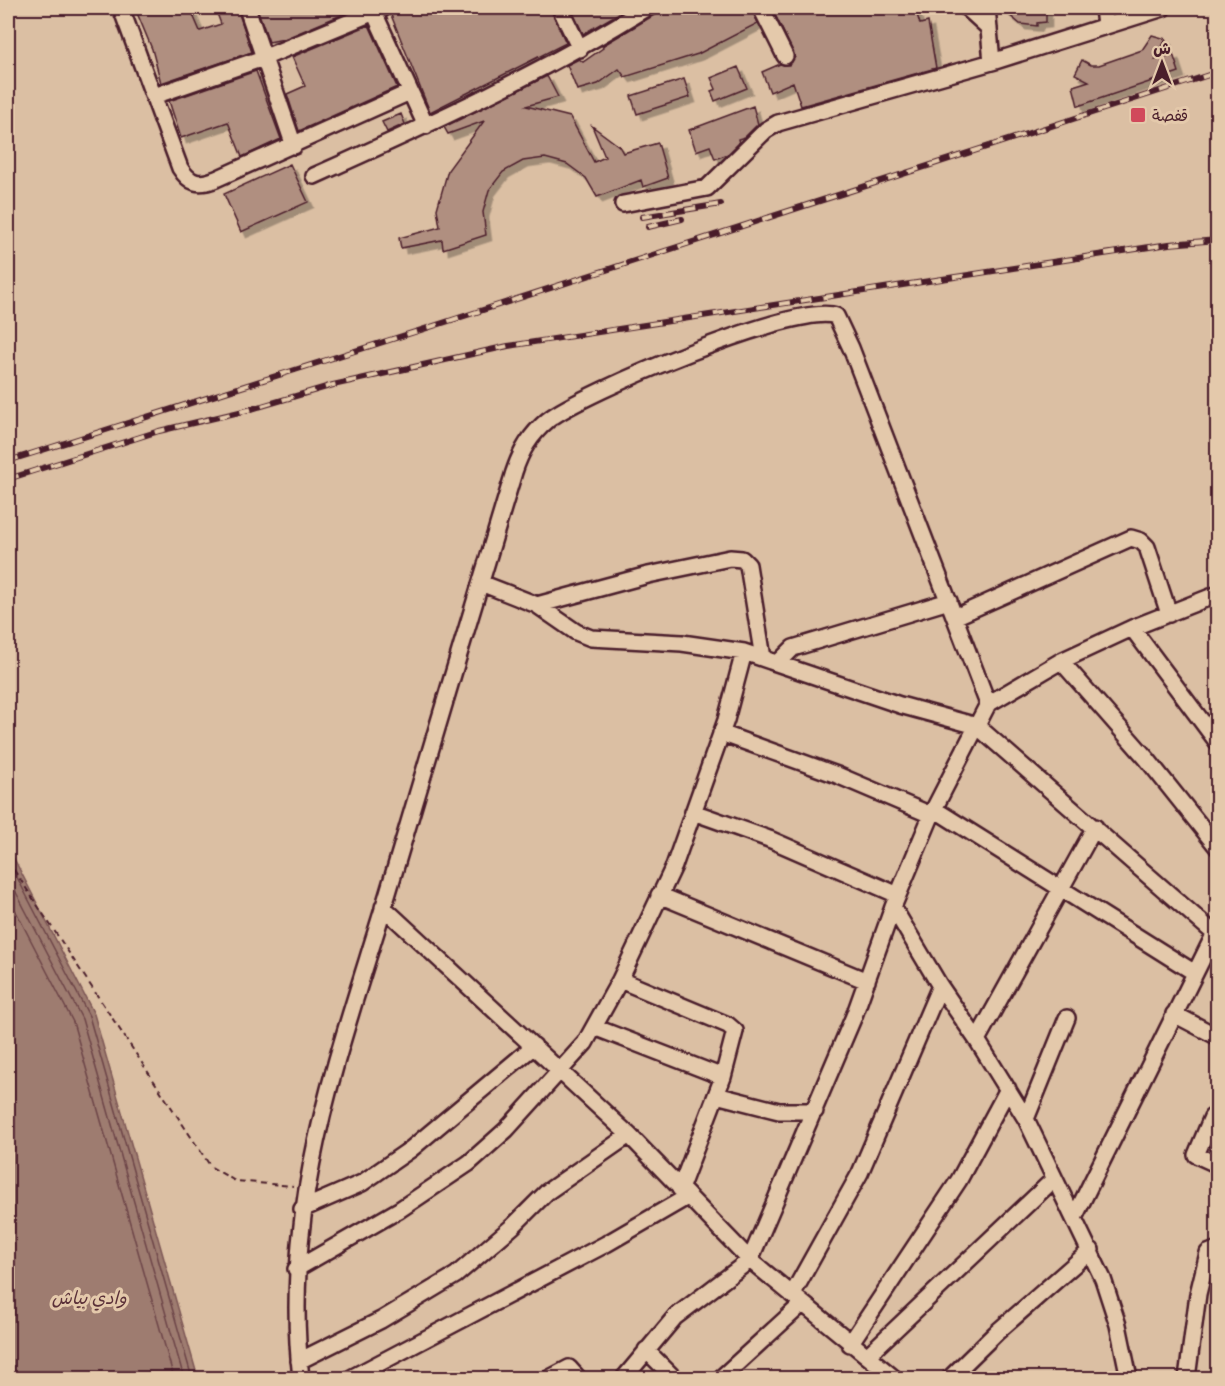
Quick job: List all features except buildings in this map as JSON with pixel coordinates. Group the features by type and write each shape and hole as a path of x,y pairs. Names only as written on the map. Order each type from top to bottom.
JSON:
{"street":[{"path":"121,8 180,168 187,179 194,183 207,183 294,146 410,92"},
{"path":"247,8 294,146"},
{"path":"560,8 580,49"},
{"path":"314,176 426,126 580,49 646,8"},
{"path":"762,8 785,56"},
{"path":"967,8 989,28"},
{"path":"987,8 992,62"},
{"path":"1103,8 1105,26"},
{"path":"623,204 707,188 766,130 778,123 992,62 1163,8"},
{"path":"154,96 263,58 376,9 426,126"},
{"path":"301,1378 296,1269 302,1209 340,1042 520,454 531,437 548,420 568,406 741,332 824,313 836,316 842,326 988,704"},
{"path":"955,617 1131,538 1147,546 1168,614"},
{"path":"537,605 648,575 730,558 742,559 748,565 763,658"},
{"path":"481,583 537,605 576,632 591,638 682,644 744,652 900,705 976,726 1216,930 1074,1218"},
{"path":"624,1378 683,1309 750,1260 816,1111 867,981 895,901 932,812 988,704 1061,661 1132,628 1218,594"},
{"path":"778,663 793,648 949,601"},
{"path":"1132,628 1218,743"},
{"path":"296,1269 399,1210 469,1163 506,1130 585,1043 620,980 659,895 693,812 721,733 744,652"},
{"path":"1061,661 1147,759 1218,848"},
{"path":"721,733 932,812 1196,973"},
{"path":"693,812 769,839 895,901 940,986 1026,1119 1091,1250 1118,1325 1129,1378"},
{"path":"977,1040 1062,891 1095,828"},
{"path":"659,895 867,981"},
{"path":"383,907 628,1135 750,1260 894,1378"},
{"path":"351,1378 606,1244 683,1193 736,1036 733,1028 620,980"},
{"path":"721,1378 797,1300 860,1173 940,986"},
{"path":"1174,1014 1218,1037"},
{"path":"1026,1119 1067,1018"},
{"path":"594,1027 723,1077"},
{"path":"302,1209 362,1183 411,1149 534,1046"},
{"path":"850,1344 959,1180 1008,1089"},
{"path":"716,1095 779,1111 816,1111"},
{"path":"1212,1117 1196,1155 1218,1165"},
{"path":"299,1361 381,1320 456,1275 548,1192 628,1135"},
{"path":"867,1356 1054,1179"},
{"path":"1187,1378 1198,1294 1208,1253 1218,1249"},
{"path":"950,1378 996,1333 1091,1250"},
{"path":"646,1350 674,1378"},
{"path":"550,1378 569,1368 578,1378"}],"path":[{"path":"8,861 211,1167 235,1181 306,1187"}],"water":[{"name":"وادي بياش","path":"8,847 94,1014 198,1378 8,1378"}],"railway":[{"path":"8,461 1218,72"},
{"path":"642,217 721,204"},
{"path":"648,227 682,219"},
{"path":"8,479 159,431 248,410 333,385 508,346 1169,244 1218,240"}],"place":[{"name":"قفصة","path":"1138,115"}]}
